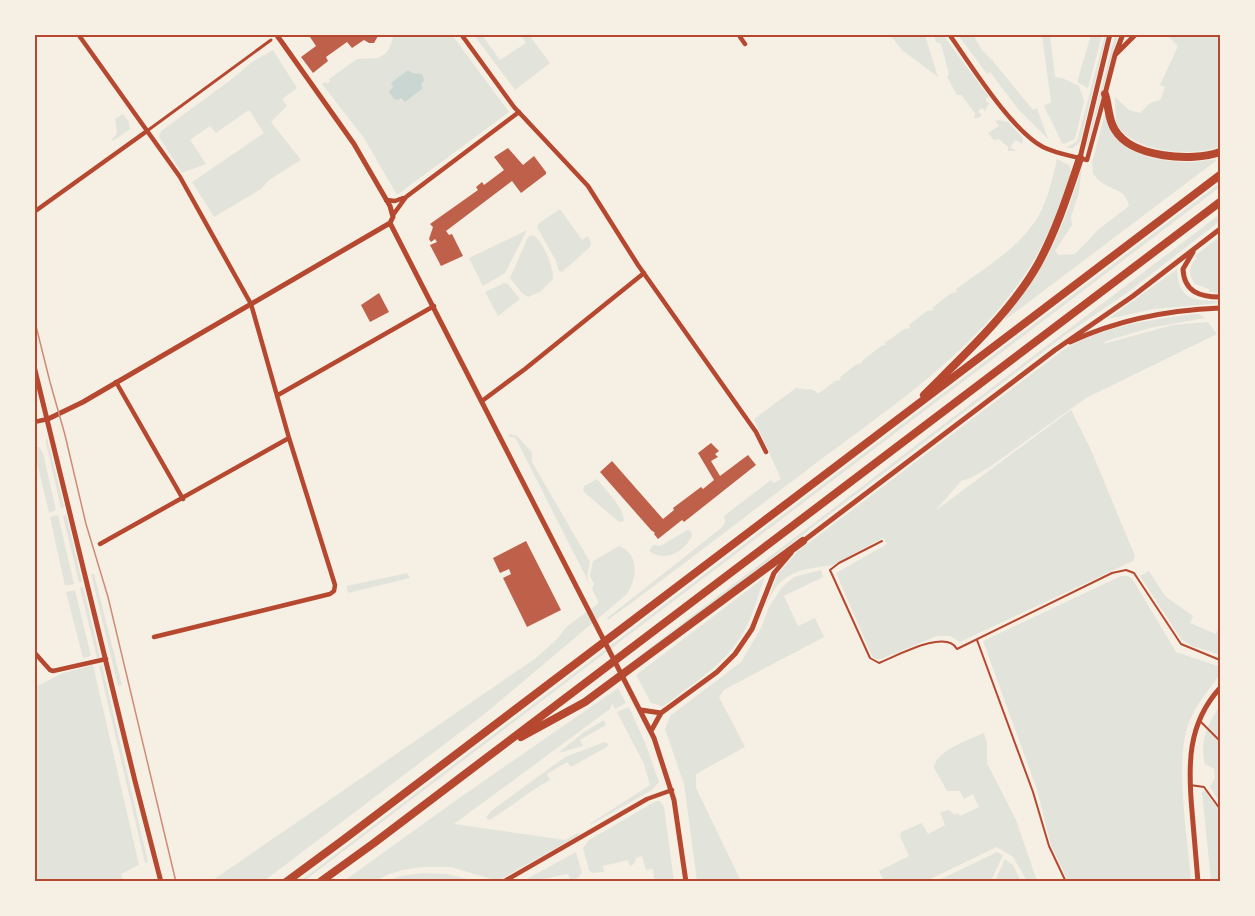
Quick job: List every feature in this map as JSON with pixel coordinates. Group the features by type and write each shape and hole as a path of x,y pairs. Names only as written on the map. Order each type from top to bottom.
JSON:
{"highway":[{"path":"1105,94 1115,130 1133,146 1178,157 1200,157 1221,152"},
{"path":"904,416 976,343 1021,290 1037,266 1053,234 1080,158"},
{"path":"286,882 1221,175"},
{"path":"321,882 1221,202"},
{"path":"499,749 585,702 803,541"}],"street":[{"path":"78,34 180,177 250,304 335,585 334,591 330,594 154,638"},
{"path":"276,34 354,144 393,215"},
{"path":"461,34 519,112 588,186 644,273 756,432 766,452"},
{"path":"738,34 745,44"},
{"path":"949,34 1002,107 1024,132 1047,149 1087,160 1115,55 1123,34"},
{"path":"1080,158 1110,34"},
{"path":"1115,55 1136,34"},
{"path":"34,212 271,40"},
{"path":"386,200 395,201 406,197 519,112"},
{"path":"34,422 48,419 93,396 115,381 390,223 406,197"},
{"path":"390,223 651,731 672,790 679,824 686,882"},
{"path":"651,731 661,713 717,672 735,654 752,629 774,573 803,541 1055,350 1221,229"},
{"path":"1198,246 1185,263 1184,280 1190,289 1200,295 1221,297"},
{"path":"482,400 520,373 644,273"},
{"path":"278,395 434,306"},
{"path":"1055,350 1090,333 1118,324 1184,310 1221,308"},
{"path":"34,366 161,882"},
{"path":"115,381 183,499"},
{"path":"100,544 289,438"},
{"path":"34,652 53,671 106,659"},
{"path":"1198,882 1190,785 1191,743 1204,711 1221,688"},
{"path":"641,710 661,713"},
{"path":"503,882 647,799 672,790"}],"lane":[{"path":"882,541 840,562 830,570 870,658 879,663 931,642 945,641 957,649 1112,573 1126,570 1134,573 1181,644 1221,660"},
{"path":"977,640 1033,792 1049,846 1066,882"},
{"path":"1199,721 1206,724 1221,741"},
{"path":"1190,785 1204,787 1221,809"}],"shaded area":[{"path":"394,35 452,35 509,112 397,195 364,138 322,84 325,82 327,84 329,79 357,59 378,58 385,54"},
{"path":"474,35 482,35 500,60 526,43 521,35 529,35 550,63 515,90"},
{"path":"890,35 925,35 938,77 902,50"},
{"path":"934,35 943,35 989,97 986,98 989,103 985,111 982,108 978,111 982,115 978,118 974,118 975,113 961,95 957,95 947,77 949,74 941,44 936,42"},
{"path":"958,35 973,35 982,50 1033,110 1037,108 1048,139 1018,109 990,72 987,74"},
{"path":"1042,35 1050,35 1055,77 1079,86 1084,101 1075,139 1064,144 1044,106 1051,102"},
{"path":"1091,35 1102,35 1088,88 1077,82"},
{"path":"1105,35 1107,35 1080,142 1073,148 1066,148 1077,141"},
{"path":"1115,35 1118,35 1087,148 1086,147"},
{"path":"1167,35 1220,35 1220,147 1194,152 1179,152 1149,147 1125,134 1116,124 1115,97 1129,110 1140,113 1150,103 1160,100 1165,87 1160,85 1178,46"},
{"path":"273,50 297,88 282,99 287,106 271,122 301,160 269,180 261,189 214,217 192,182 264,133 249,110 216,133 210,126 190,140 206,164 182,173 159,137 161,131 252,62"},
{"path":"408,70 422,74 423,88 405,102 401,98 394,99 389,92 393,87 391,83"},
{"path":"1105,113 1109,127 1117,138 1127,147 1139,153 1166,161 1217,160 1005,320 1037,274 1058,235 1082,166 1079,192 1071,217 1072,225 1055,251 1059,255 1075,254 1099,229 1129,206 1123,194 1103,183 1093,174 1092,163"},
{"path":"123,114 129,122 130,129 113,141 117,133 115,119"},
{"path":"995,121 1008,122 1023,138 1022,144 1016,140 1010,147 1016,151 1008,151 1008,147 999,139 994,140 988,133 999,126"},
{"path":"1057,159 1069,165 1071,171 1058,210 1038,253 1013,292 983,327 915,389 608,620 607,618 720,529 725,523 724,516 771,480 774,483 781,479 754,419 796,388 814,390 818,394 835,381 841,380 840,377 857,364 862,363 881,346 886,345 885,343 904,329 910,328 909,325 927,311 934,310 932,308 950,294 957,292 956,289 1004,254 1035,222 1049,191"},
{"path":"1220,183 1220,187 304,881 299,882"},
{"path":"560,209 582,240 588,236 591,242 590,247 562,272 559,271 537,227 539,223"},
{"path":"1220,214 1220,221 1127,293 1068,333 633,664 588,695"},
{"path":"527,230 505,273 483,286 469,258"},
{"path":"533,235 541,243 547,255 553,279 540,292 528,297 510,278 528,237"},
{"path":"1220,236 1220,293 1209,292 1209,289 1195,284 1190,274 1191,267 1197,258 1195,256"},
{"path":"1177,269 1180,287 1189,297 1220,301 1220,303 1154,309 1108,319"},
{"path":"504,283 508,284 520,299 498,316 485,292"},
{"path":"1194,314 1205,318 1150,328 1106,341 1103,344 1173,325 1208,322 1217,334 1086,398 991,466 961,481 935,511 1071,410 1091,450 1135,556 1133,561 960,642 950,636 937,636 881,659 872,656 836,573 887,544 883,538 833,565 803,570 789,576 777,586 765,607 778,574 798,551 1062,351 1077,342 1126,325"},
{"path":"510,434 517,436 532,452 532,462 590,562 587,576 590,585 516,439 508,437"},
{"path":"47,438 64,507 61,508 46,443"},
{"path":"36,447 39,447 43,453 56,510 49,513 35,454 37,453"},
{"path":"597,479 618,505 624,521 619,522 583,491 584,486"},
{"path":"58,515 74,584 65,586 50,517"},
{"path":"66,515 82,582 79,582 63,516"},
{"path":"687,530 691,531 692,536 679,551 668,556 661,556 649,551 653,545 661,546"},
{"path":"619,546 631,555 635,567 633,581 627,594 487,712 264,881 210,882 536,658 557,639 566,627 599,603 592,589 594,584 590,576 593,561"},
{"path":"821,570 823,577 784,596 798,626 815,618 824,637 724,690 719,697 745,747 696,774 696,788 741,881 697,881 684,784 665,729 670,716 741,662 761,628 769,607 782,587 794,577"},
{"path":"1149,571 1165,596 1193,616 1190,623 1216,634 1220,624 1220,655 1192,646 1181,639 1140,576"},
{"path":"407,573 410,578 348,593 347,586"},
{"path":"91,574 94,574 122,685 118,686"},
{"path":"1121,576 1128,576 1133,580 1176,652 1218,666 1219,676 1191,717 1183,748 1182,786 1191,881 1068,881 1051,845 1037,790 983,641"},
{"path":"765,577 747,626 736,644 718,664 665,705 661,707 651,703 636,675"},
{"path":"83,587 100,657 97,658 80,588"},
{"path":"75,590 91,656 83,658 66,592"},
{"path":"93,665 139,865 121,874 123,880 127,881 35,881 35,687 63,673"},
{"path":"102,665 148,862 145,863 99,666"},
{"path":"618,688 626,703 615,709 612,703 610,709 454,824 565,840 578,833 579,835 501,879 491,879 451,867 423,867 402,870 376,881 344,881 455,801"},
{"path":"1220,705 1220,803 1210,787 1215,778 1214,769 1205,764 1203,748 1208,726"},
{"path":"629,707 659,782 652,790 590,825 650,785 644,764 617,712"},
{"path":"604,720 606,725 580,740 583,746 558,753 584,732"},
{"path":"984,733 987,743 987,763 1016,820 1037,881 1027,881 1013,857 997,847 926,881 884,881 879,871 909,856 900,836 901,832 922,823 928,834 945,825 940,812 949,810 960,816 979,807 973,794 964,799 960,791 947,791 934,768 940,756 946,751"},
{"path":"605,742 608,744 607,747 571,767 567,762 547,774 550,780 490,820 486,818 491,811 565,757"},
{"path":"1205,790 1220,812 1220,881 1211,881 1202,792"},
{"path":"656,801 660,801 664,807 674,881 648,881 654,879 653,869 646,870 642,856 636,858 634,864 630,866 628,860 603,866 604,872 592,873 589,870 583,848 589,840"},
{"path":"576,852 582,873 578,878 570,880 568,874 523,881"},
{"path":"997,852 1003,855 991,881 937,881"},
{"path":"1005,859 1013,865 1021,881 995,881"},
{"path":"423,873 447,874 476,881 387,881 401,876"}],"building":[{"path":"308,34 326,34 328,37 331,34 378,36 374,43 364,40 352,48 347,42 326,57 328,61 313,73 301,57 316,46"},
{"path":"508,148 523,165 534,156 546,174 521,193 512,181 446,231 449,235 452,234 463,256 441,266 430,245 437,242 435,239 431,242 429,239 433,227 430,224 478,190 476,187 482,182 484,185 504,170 494,157"},
{"path":"379,293 389,312 370,322 361,305"},
{"path":"711,443 719,451 715,454 718,457 711,461 720,476 748,455 756,465 684,522 682,520 658,539 600,472 612,461 663,519 674,510 673,508 714,480 698,453"},
{"path":"526,541 561,610 527,627 503,578 511,574 509,569 500,573 493,558"}],"tram line":[{"path":"34,318 86,524 108,597 176,882"}]}
